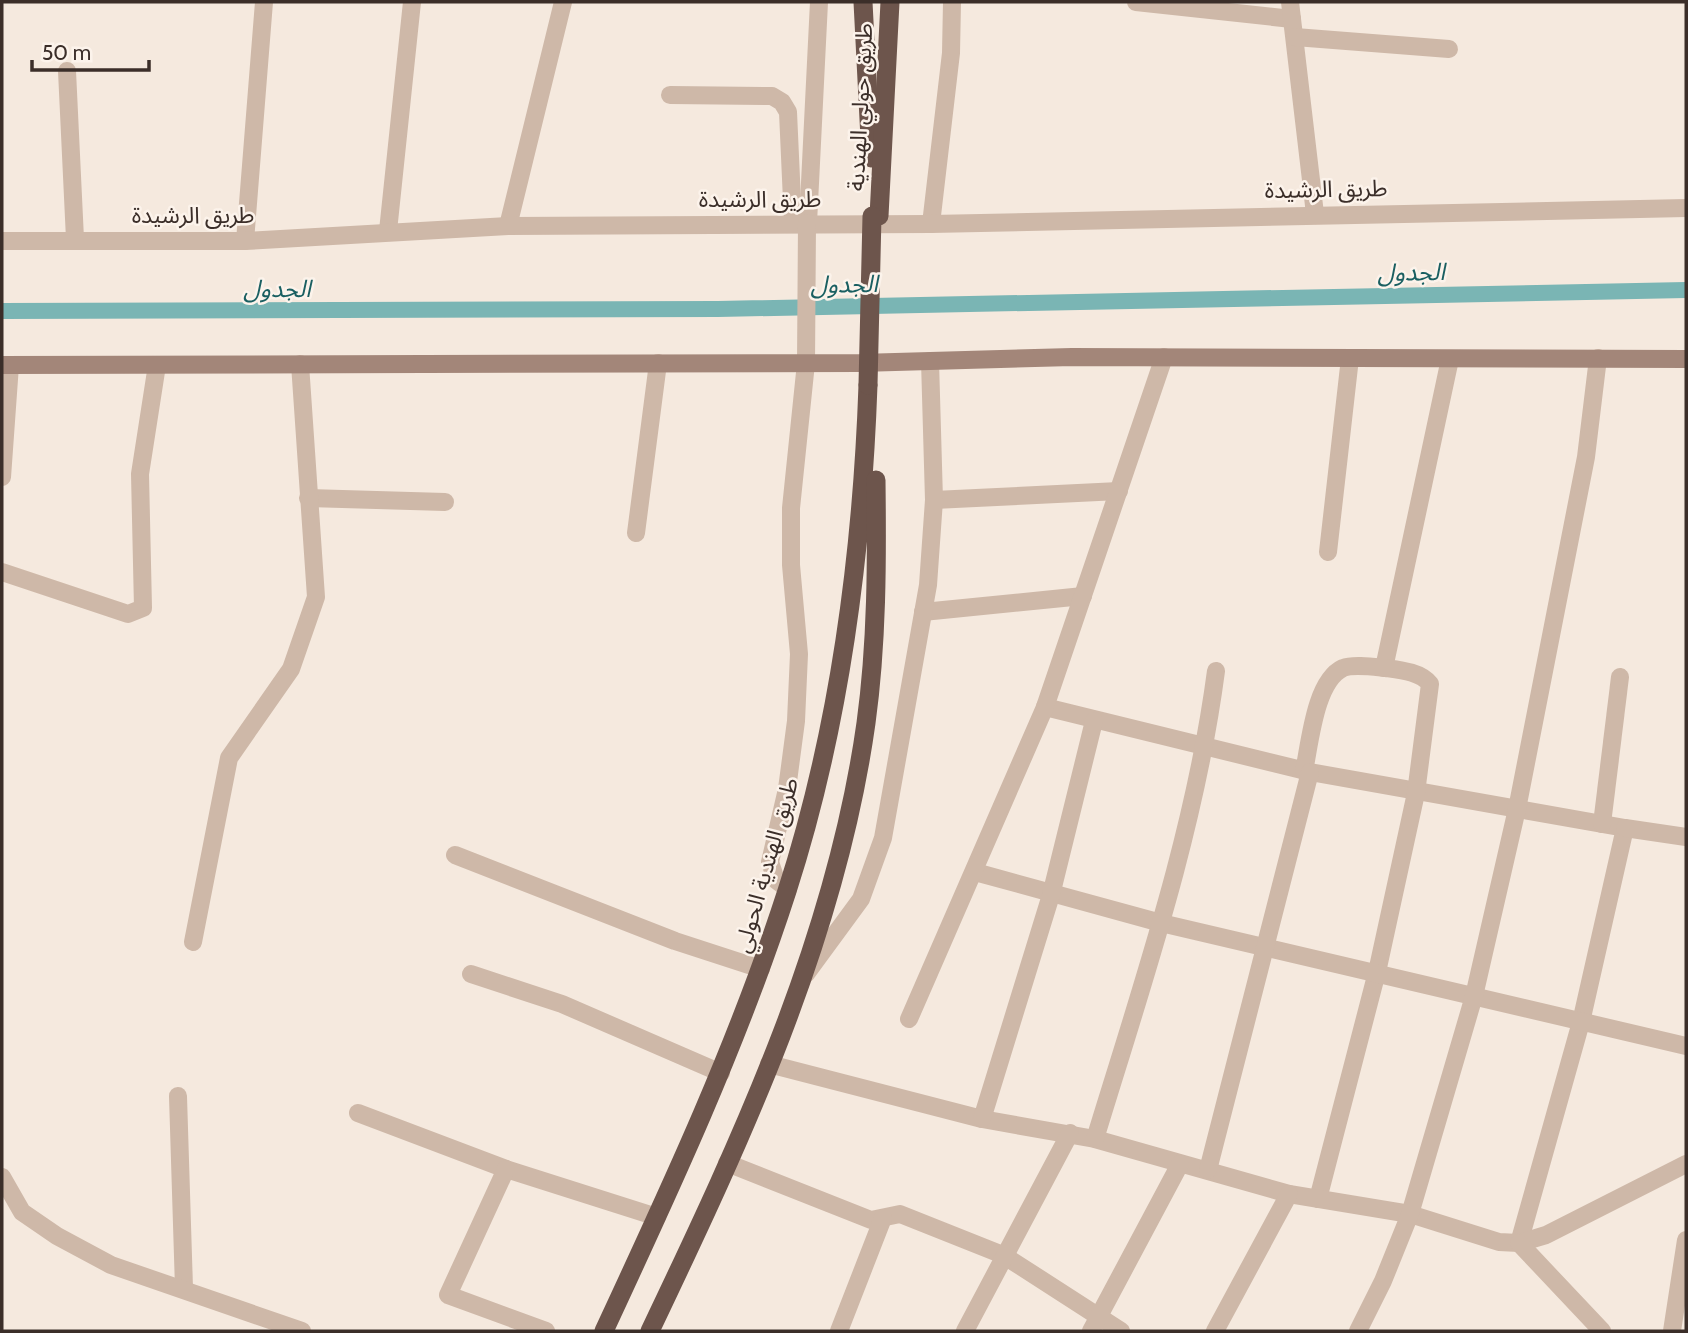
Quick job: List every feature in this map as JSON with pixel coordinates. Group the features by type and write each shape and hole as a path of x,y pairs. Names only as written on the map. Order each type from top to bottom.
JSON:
{"highway":[{"name":"طريق حولي الهندية","path":"863,2 875,216"},
{"name":"طريق حولي الهندية","path":"875,216 890,2"},
{"path":"650,1331 727,1163 802,978 842,841 866,723 876,593 871,384 875,216"},
{"name":"طريق الهندية الحولي","path":"604,1331 721,1073 788,889 818,776 856,579 871,384"}],"main road":[{"path":"6,365 806,363 1164,357 1686,359"}],"street":[{"path":"245,241 264,2"},
{"path":"388,230 412,2"},
{"path":"508,226 563,2"},
{"path":"803,223 818,2"},
{"path":"931,224 951,53 952,2"},
{"path":"1136,2 1292,19 1449,49"},
{"path":"1292,19 1315,214"},
{"path":"67,71 75,239"},
{"path":"670,95 772,96 782,102 788,112 807,270 806,363 792,508 793,594 799,654 796,722 787,789 770,862 776,880 788,889"},
{"name":"طريق الرشيدة","path":"2,241 245,241 388,230 508,226 931,224 1686,208"},
{"path":"909,1019 1045,707 1164,357"},
{"path":"1328,552 1350,358"},
{"path":"1358,1331 1383,1281 1410,1214 1474,996 1517,810 1586,457 1598,358"},
{"path":"1384,668 1450,359"},
{"path":"802,978 850,918 878,859 928,586 934,500 930,360"},
{"path":"636,533 658,363"},
{"path":"193,942 229,758 291,669 316,597 300,364"},
{"path":"2,477 6,365"},
{"path":"2,572 128,614 143,608 140,474 157,365"},
{"path":"934,500 1119,491"},
{"path":"308,498 445,502"},
{"path":"923,612 1083,596"},
{"path":"1208,1170 1267,946 1307,771 1322,691 1332,676 1345,667 1384,668 1421,675 1432,690 1416,793 1377,972 1318,1199"},
{"path":"1096,1139 1161,923 1206,749 1216,671"},
{"path":"1602,824 1620,677"},
{"path":"1045,707 1206,749 1307,771 1416,793 1686,837"},
{"path":"982,1119 1051,894 1094,721"},
{"path":"1519,1243 1581,1022 1625,828"},
{"path":"455,855 675,942 761,969"},
{"path":"975,872 1161,923 1686,1046"},
{"path":"471,974 562,1003 721,1073"},
{"path":"769,1064 982,1119 1096,1139 1289,1194 1410,1214 1499,1242 1519,1243 1546,1235 1686,1164"},
{"path":"178,1096 184,1288"},
{"path":"358,1113 506,1169 657,1217"},
{"path":"965,1331 1070,1133"},
{"path":"727,1163 871,1220 900,1214 1003,1255 1095,1324 1121,1331"},
{"path":"1095,1324 1180,1164"},
{"path":"506,1169 448,1295 546,1331"},
{"path":"2,1177 22,1212 57,1236 111,1265 184,1288 302,1331"},
{"path":"1215,1331 1289,1194"},
{"path":"839,1331 883,1218"},
{"path":"1672,1331 1686,1240"},
{"path":"1519,1243 1602,1331"}],"waterway":[{"name":"الجدول","path":"2,311 718,309 1686,290"}]}
